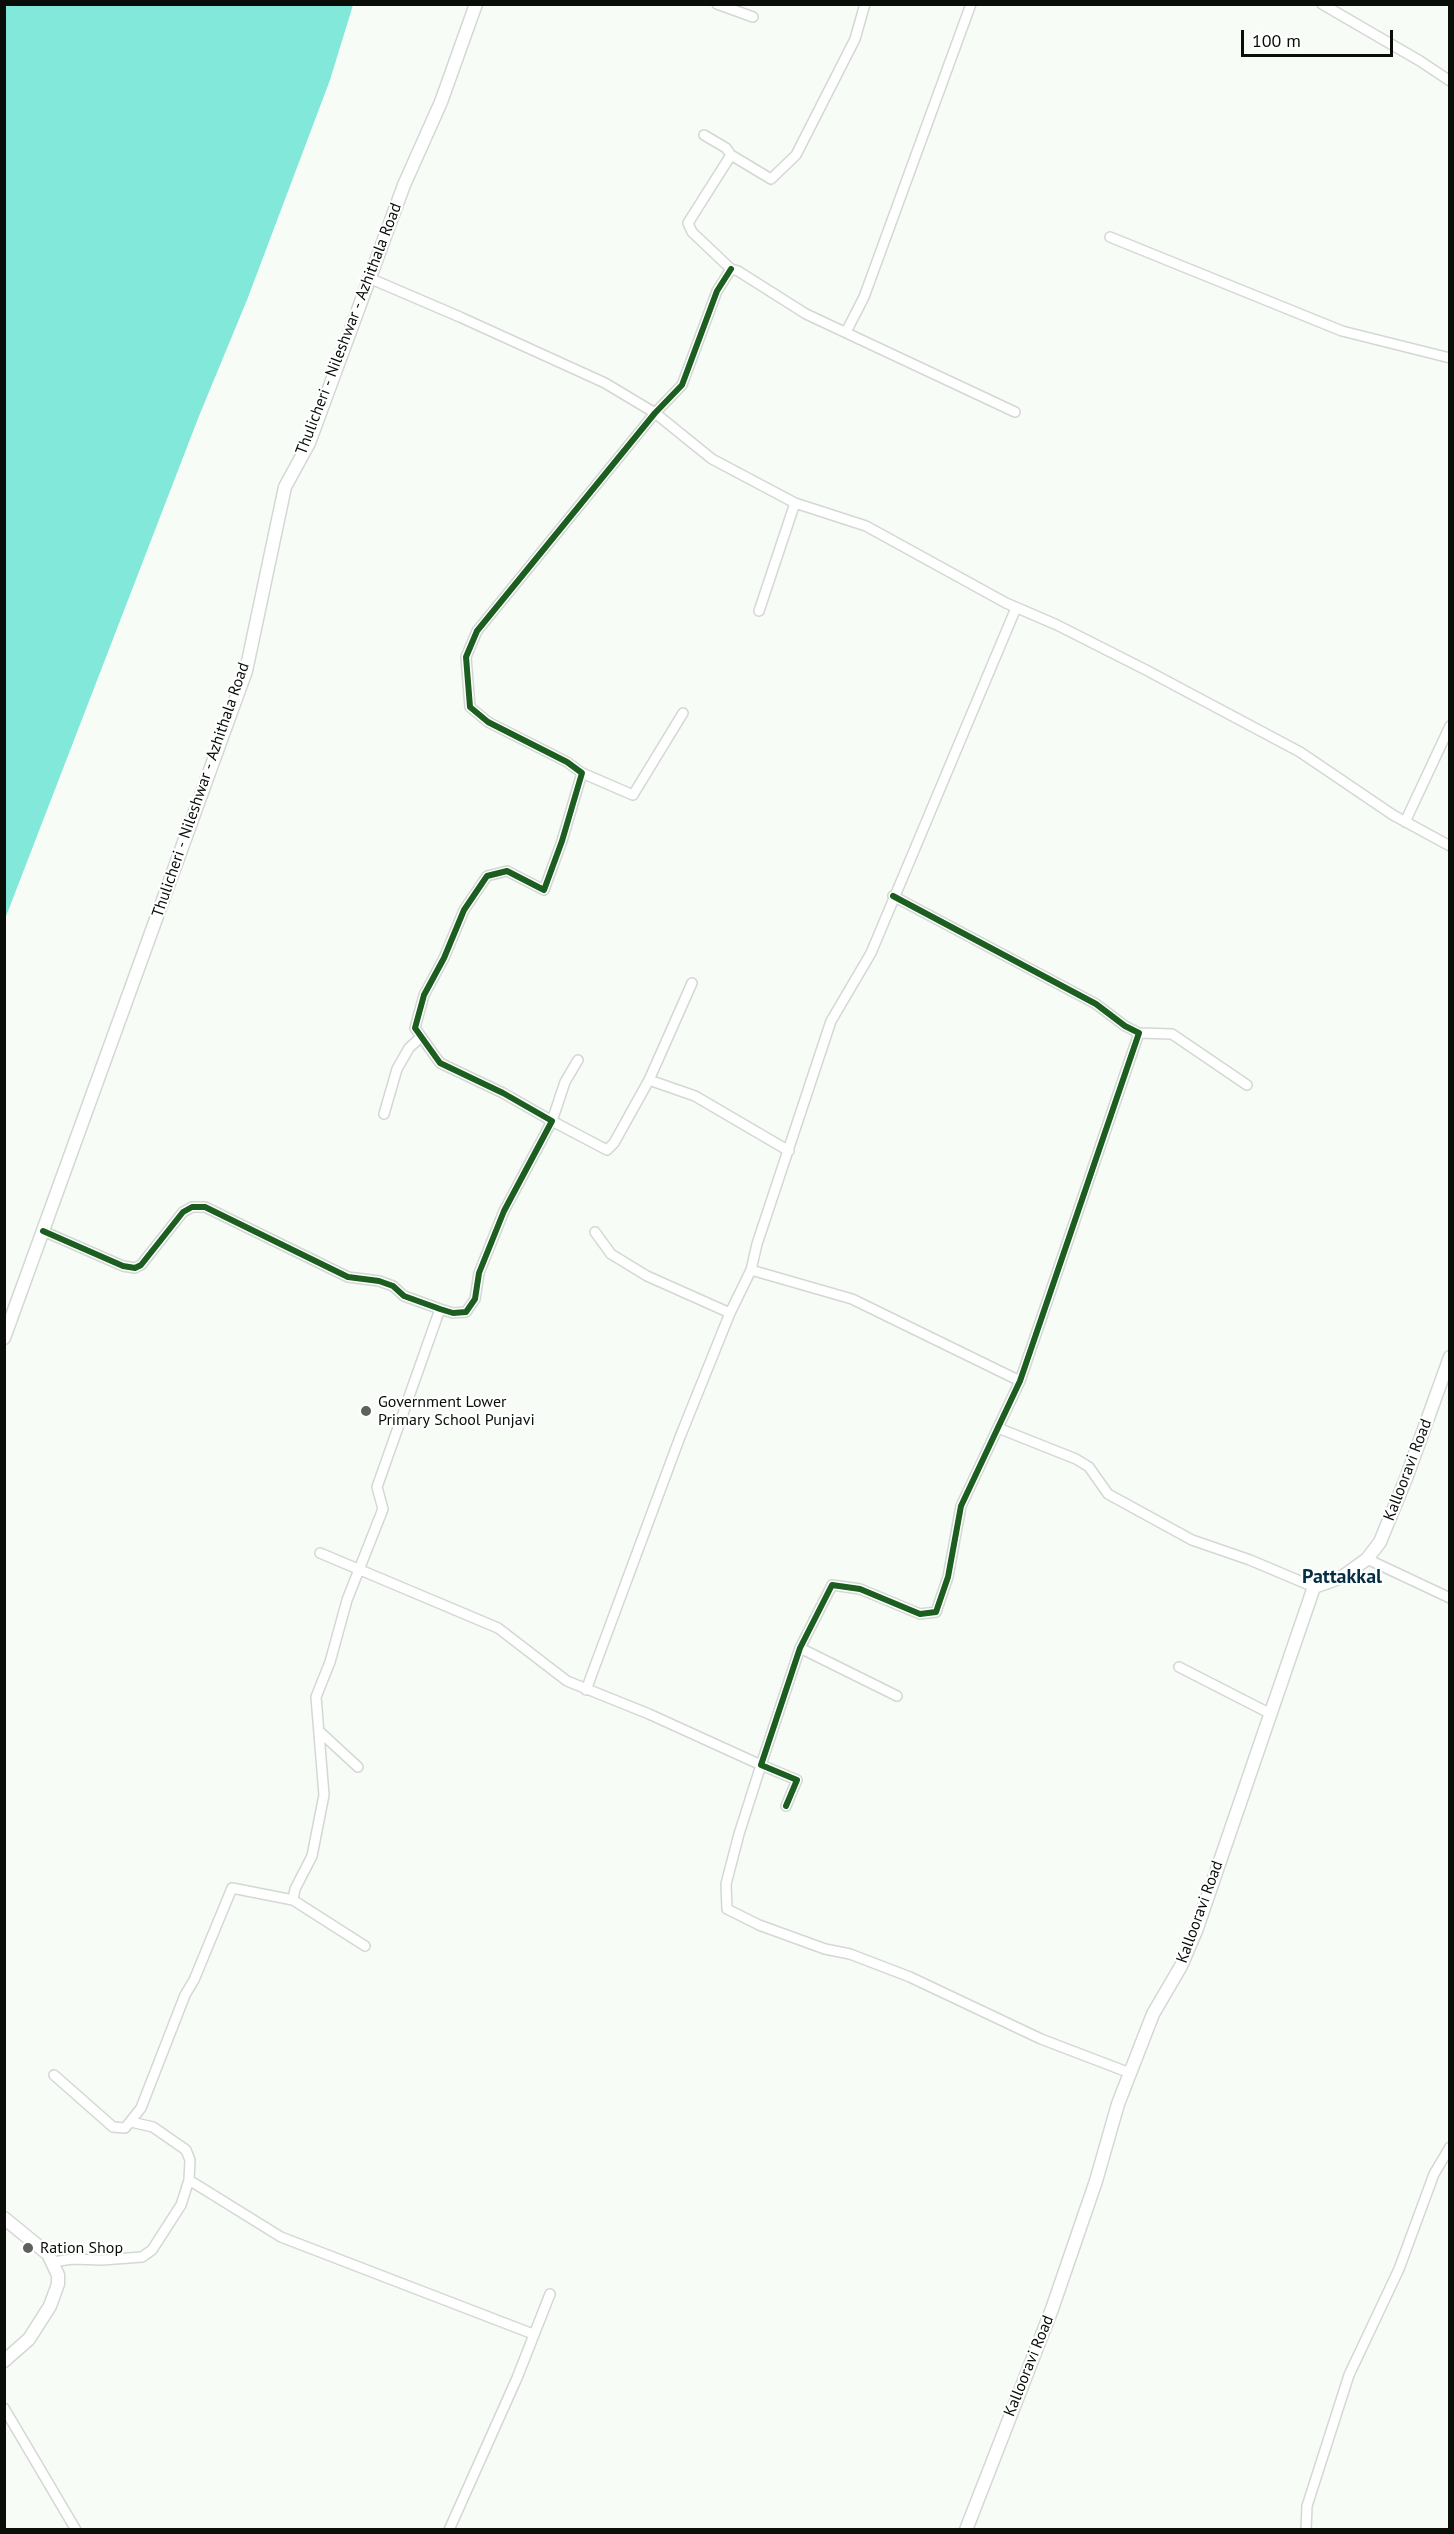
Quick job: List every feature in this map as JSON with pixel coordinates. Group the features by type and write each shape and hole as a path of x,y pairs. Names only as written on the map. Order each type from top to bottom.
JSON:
{"main road":[{"name":"Thulicheri - Nileshwar - Azhithala Road","path":"4,1338 246,671 285,487 309,443 404,185 441,102 476,4"},
{"name":"Kallooravi Road","path":"966,2529 1052,2309 1130,2073 1153,2014 1181,1966 1196,1931 1232,1819 1314,1587 1342,1577 1367,1559 1380,1542 1407,1476 1449,1357"},
{"path":"4,2218 38,2244 53,2262 58,2284 50,2306 29,2339 4,2361"}],"street":[{"path":"717,4 753,17"},
{"path":"704,135 726,148 731,155 771,179 796,155 855,39 866,4"},
{"path":"846,332 864,297 971,4"},
{"path":"1322,4 1420,61 1449,81"},
{"path":"731,155 688,224 692,232 731,269 738,271 806,314 1015,412"},
{"path":"1110,237 1342,331 1449,358"},
{"path":"683,713 633,795 582,773 567,762 488,722 470,706 466,657 477,631 656,413 682,385 717,291 731,269"},
{"path":"369,278 460,316 605,383 656,413 712,459 795,503 866,526 922,559 1016,608 1057,625 1126,660 1300,752 1405,822 1449,846"},
{"path":"759,611 795,503"},
{"path":"586,1690 680,1437 730,1312 751,1270 757,1244 831,1021 871,953 893,896 1016,608"},
{"path":"1405,822 1449,726"},
{"path":"582,773 562,841 544,890 507,871 487,876 464,910 444,958 424,995 415,1028 440,1063 503,1093 607,1150 614,1143 650,1080 692,983"},
{"path":"893,896 1096,1004 1125,1026 1139,1033 1172,1034 1247,1085"},
{"path":"1130,2073 1041,2039 910,1977 850,1954 825,1949 759,1925 727,1910 726,1884 739,1834 800,1648 832,1585 860,1589 920,1614 936,1612 948,1577 961,1506 1020,1382 1139,1033"},
{"path":"384,1114 397,1069 409,1048 421,1037"},
{"path":"43,1231 123,1266 135,1268 141,1265 183,1212 192,1207 205,1207 348,1277 379,1281 393,1286 404,1296 440,1309 453,1313 466,1312 475,1299 479,1274 504,1211 552,1120 565,1082 578,1060"},
{"path":"650,1080 695,1096 789,1151"},
{"path":"595,1232 611,1254 647,1275 730,1312"},
{"path":"751,1270 852,1299 1020,1382"},
{"path":"293,1900 295,1889 312,1856 324,1795 316,1697 330,1662 347,1600 383,1509 377,1487 440,1309"},
{"path":"999,1428 1076,1459 1089,1467 1108,1494 1192,1540 1250,1560 1314,1587"},
{"path":"320,1553 498,1628 567,1681 649,1714 797,1780 786,1806"},
{"path":"1367,1559 1449,1598"},
{"path":"800,1648 897,1696"},
{"path":"1179,1667 1270,1714"},
{"path":"320,1732 358,1767"},
{"path":"54,2075 112,2127 125,2128 131,2122 141,2108 185,1995 194,1980 232,1888 293,1900 365,1946"},
{"path":"53,2262 72,2259 102,2260 142,2257 152,2250 181,2205 189,2180 190,2160 186,2150 153,2127 131,2122"},
{"path":"1306,2529 1307,2506 1349,2375 1399,2269 1434,2174 1449,2147"},
{"path":"189,2180 280,2237 533,2334"},
{"path":"449,2529 517,2378 550,2294"},
{"path":"4,2408 76,2529"}],"water":[{"path":"5,4 353,5 330,80 247,300 199,416 5,919"}],"cycle path":[{"path":"43,1231 123,1266 135,1268 141,1265 183,1212 192,1207 205,1207 348,1277 379,1281 393,1286 404,1296 440,1309 453,1313 466,1312 475,1299 479,1273 504,1211 552,1121 503,1093 440,1063 415,1028 424,995 444,958 464,910 487,876 507,871 544,890 562,841 582,773 567,762 488,722 470,707 466,657 477,631 655,413 682,385 717,291 731,269"},
{"path":"786,1806 797,1780 761,1765 800,1648 832,1585 860,1589 920,1614 936,1612 948,1577 961,1506 1020,1381 1139,1033 1125,1026 1096,1004 893,896"}],"place":[{"name":"Government Lower Primary School Punjavi","path":"366,1411"},
{"name":"Ration Shop","path":"28,2248"}],"district":[{"name":"Pattakkal","path":"1342,1577"}]}
